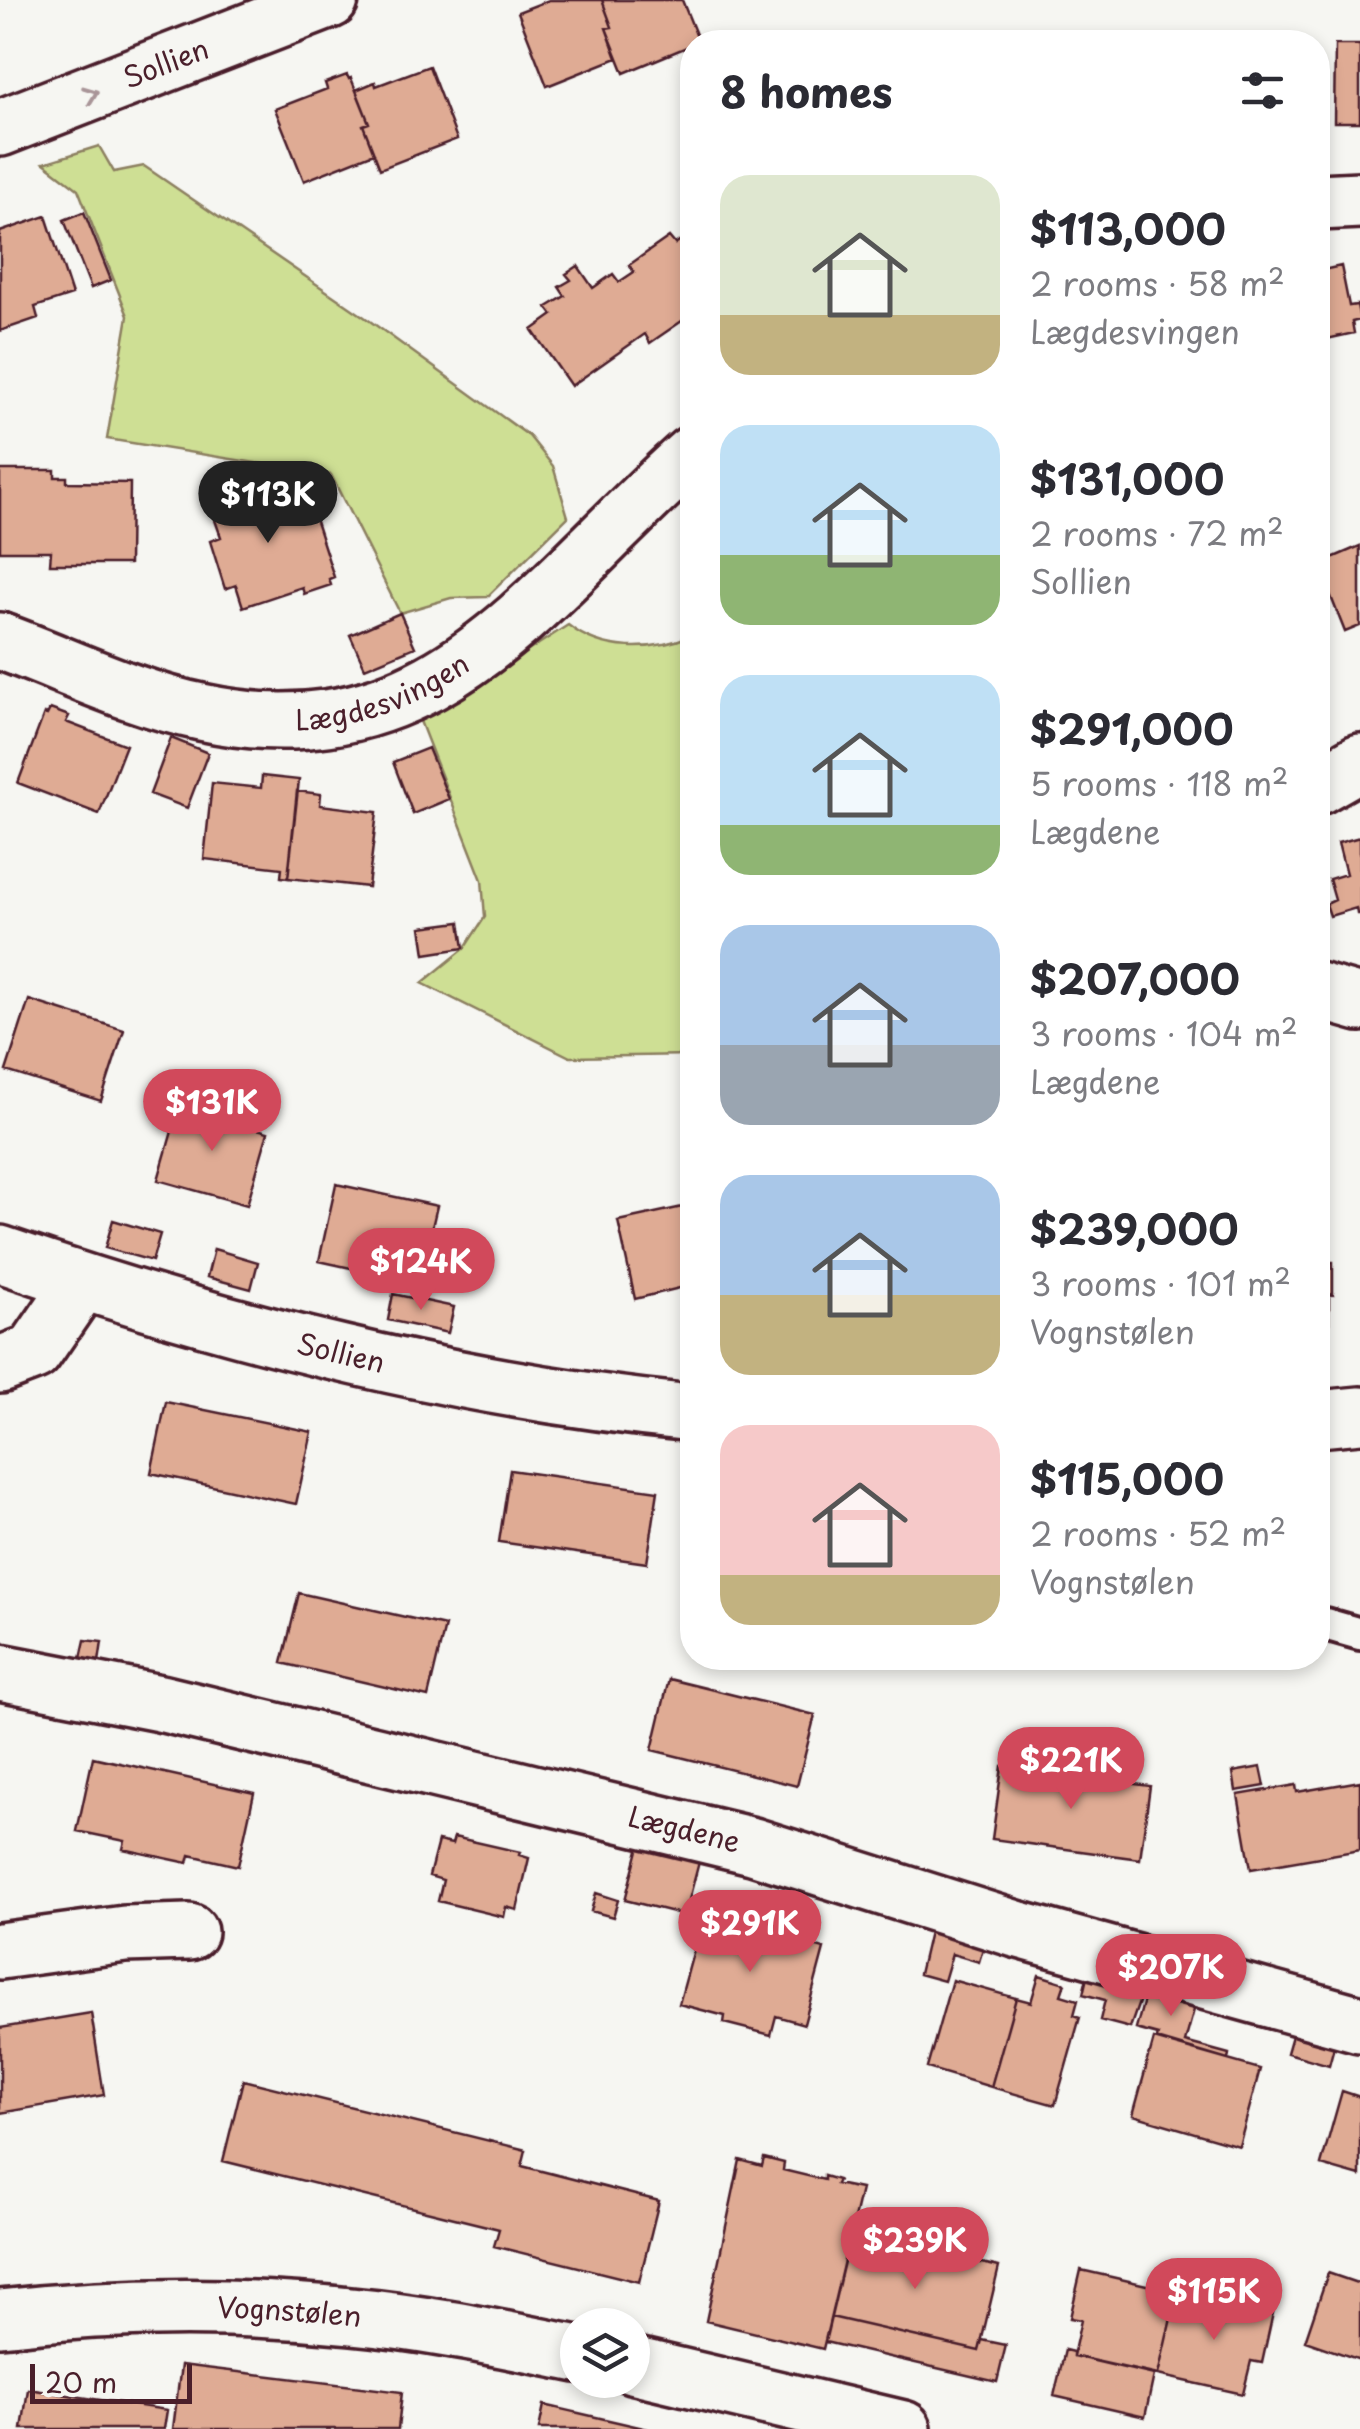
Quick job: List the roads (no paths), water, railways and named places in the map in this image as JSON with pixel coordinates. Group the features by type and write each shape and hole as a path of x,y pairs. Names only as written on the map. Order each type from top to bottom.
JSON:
{"street":[{"name":"Sollien","path":"0,128 330,0"},
{"path":"1330,201 1360,200"},
{"name":"Lægdesvingen","path":"0,641 156,700 200,712 288,721 335,718 378,708 435,682 508,629 680,465"},
{"path":"1330,779 1360,762"},
{"path":"1330,994 1360,1003"},
{"name":"Sollien","path":"0,1254 82,1282 281,1338 472,1383 680,1411"},
{"path":"0,1365 34,1352 82,1282"},
{"path":"1330,1418 1360,1416"},
{"name":"Lægdene","path":"0,1672 160,1703 753,1846 1016,1929 1360,2024"},
{"path":"0,1950 125,1934 189,1932"},
{"name":"Vognstølen","path":"0,2318 61,2311 253,2308 428,2325 560,2351"},
{"path":"650,2370 904,2429"}],"lane":[{"path":"1330,1625 1360,1634"}]}
